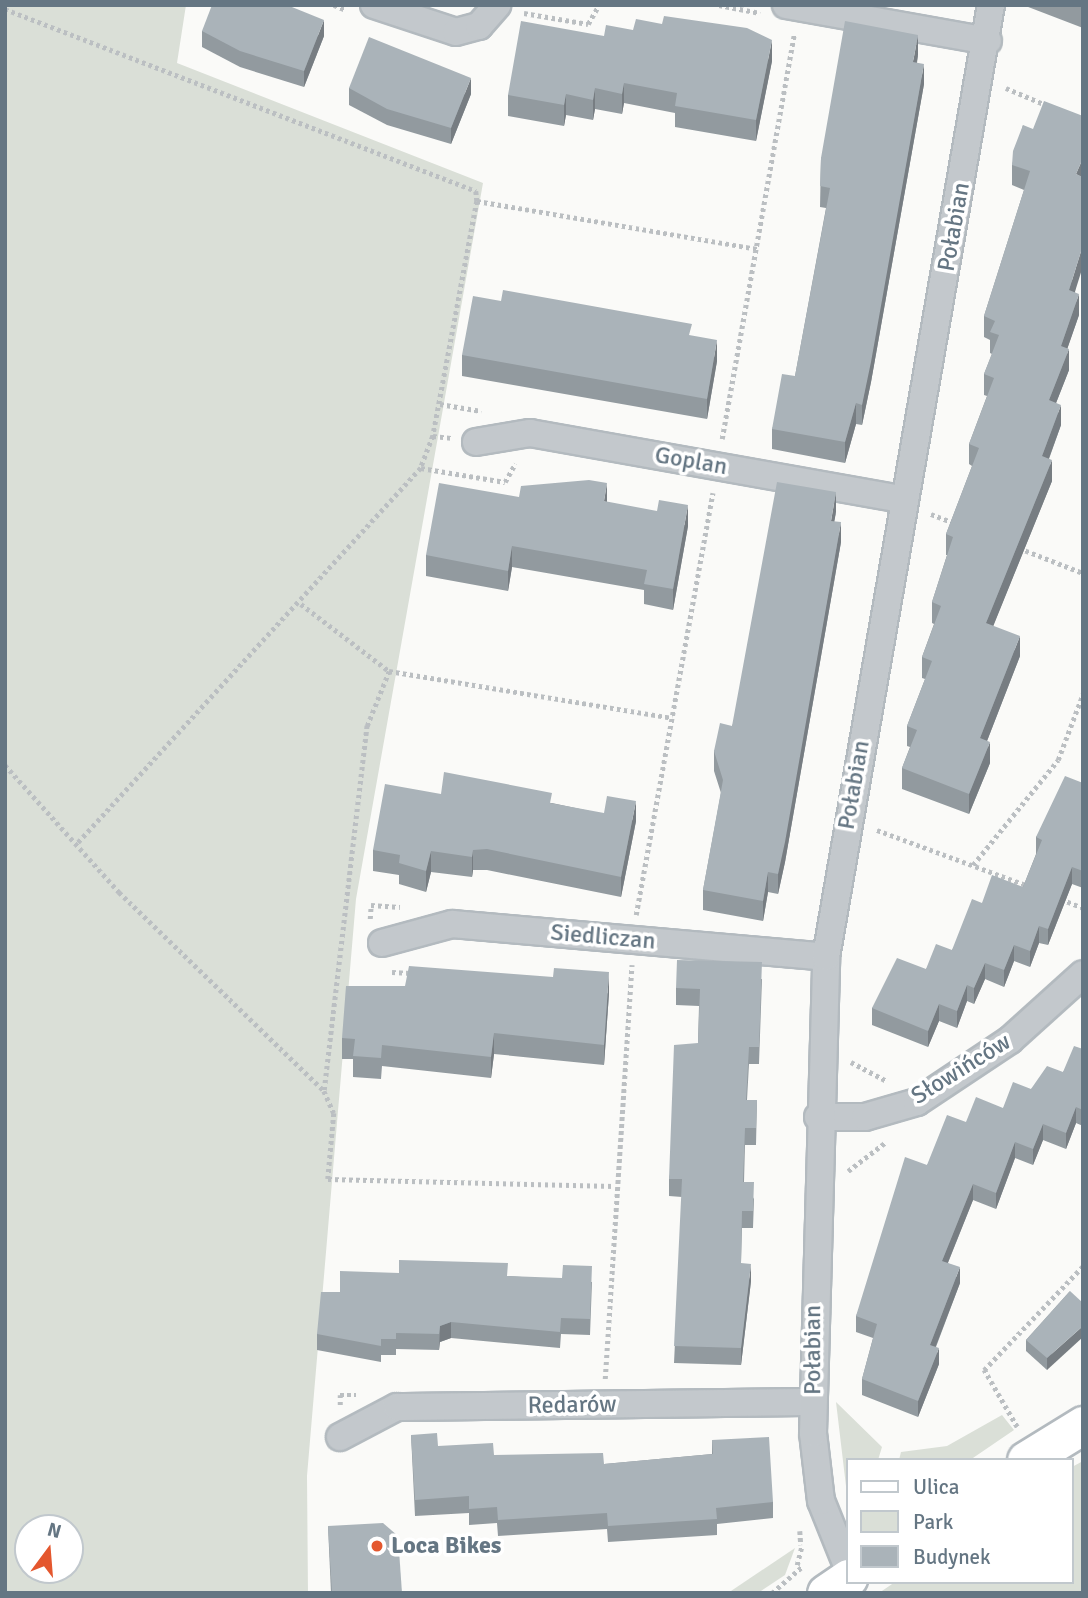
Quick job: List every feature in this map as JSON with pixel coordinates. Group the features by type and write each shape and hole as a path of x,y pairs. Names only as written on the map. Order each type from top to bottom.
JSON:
{"street":[{"path":"374,5 456,32 479,26 497,5"},
{"name":"Połabian","path":"846,1563 821,1501 812,1402 818,1117 826,957 914,505 988,41 991,5"},
{"path":"791,13 988,41"},
{"name":"Goplan","path":"476,442 530,433 914,505"},
{"name":"Siedliczan","path":"382,943 452,924 826,957"},
{"name":"Słowińców","path":"818,1117 865,1118 917,1102 1010,1040 1083,974"},
{"name":"Redarów","path":"340,1437 397,1407 812,1402"},
{"path":"1022,1444 1083,1425"},
{"path":"815,1579 846,1578"}],"path":[{"path":"526,5 524,14 588,24 598,5"},
{"path":"5,9 475,191 477,201 435,425 421,468 301,604 77,845"},
{"path":"720,454 757,249 791,13"},
{"path":"998,87 1060,110"},
{"path":"477,201 757,249"},
{"path":"635,929 715,479"},
{"path":"914,505 970,529"},
{"path":"1008,544 1083,573"},
{"path":"301,604 390,671 672,718"},
{"path":"324,1091 367,726 390,671"},
{"path":"972,865 1058,760 1083,694"},
{"path":"5,765 77,845 324,1091 334,1113 328,1179 614,1186"},
{"path":"866,826 1031,887"},
{"path":"1057,897 1083,908"},
{"path":"604,1392 614,1186 633,953"},
{"path":"847,1059 893,1082"},
{"path":"842,1179 895,1136"},
{"path":"1022,1444 984,1370 1083,1266"},
{"path":"772,1593 796,1567 806,1543"},
{"path":"796,1567 815,1579"}],"green space":[{"path":"5,5 186,5 177,63 483,183 356,899 307,1476 308,1593 5,1593"},
{"path":"836,1402 882,1447 879,1458 846,1458 846,1486"},
{"path":"1002,1415 1014,1430 973,1458 900,1458 901,1452 947,1446"},
{"path":"1083,1461 1083,1593 879,1593 892,1584 1074,1584 1074,1466"},
{"path":"795,1548 785,1575 758,1593 728,1593"}],"building":[{"path":"212,5 287,5 324,20 304,71 240,51 202,31"},
{"path":"664,16 747,28 772,40 756,120 675,106 677,93 624,83 622,94 595,88 593,100 566,94 564,105 508,95 521,21 604,36 606,25 633,30 636,19 662,24"},
{"path":"845,21 918,35 913,62 924,64 871,362 862,405 856,403 845,442 772,429 782,374 795,376 830,188 820,186 821,158"},
{"path":"369,37 471,78 451,128 387,109 349,88"},
{"path":"1044,101 1083,116 1083,158 1076,174 1083,177 1083,245 1069,290 1079,294 1061,346 1069,349 1049,400 1061,405 1042,456 1052,460 986,623 1020,636 980,738 990,742 969,794 902,768 917,730 907,726 932,661 922,657 941,606 932,602 953,537 946,534 979,448 969,444 994,378 984,374 999,335 990,332 995,321 984,316 1030,171 1012,165 1013,151 1023,125 1033,129"},
{"path":"503,290 692,324 689,335 717,340 707,399 462,355 473,296 501,301"},
{"path":"589,480 607,483 604,501 657,511 659,500 688,505 673,589 644,584 647,570 512,546 508,571 426,555 439,483 519,497 521,486"},
{"path":"777,482 836,492 831,521 841,522 785,842 778,874 768,872 763,901 703,890 723,780 714,751 720,723 732,726"},
{"path":"444,772 552,793 550,803 604,813 607,796 636,801 621,877 487,849 473,850 472,857 431,851 426,871 399,863 400,855 373,850 385,784 441,794"},
{"path":"1065,776 1083,783 1083,871 1072,867 1048,929 1039,926 1030,951 1014,945 1004,970 985,963 974,988 967,985 957,1011 939,1004 928,1031 872,1008 897,958 926,969 936,944 952,950 972,899 982,903 992,875 1023,887 1042,840 1036,837"},
{"path":"677,960 762,962 759,1047 749,1047 746,1100 757,1100 756,1128 745,1128 743,1182 754,1182 753,1211 742,1211 741,1263 751,1264 741,1348 674,1346 682,1179 669,1179 674,1045 698,1043 700,989 676,988"},
{"path":"409,966 553,977 554,968 609,972 604,1045 494,1033 491,1057 382,1045 381,1058 353,1056 355,1039 342,1038 346,986 405,986"},
{"path":"1074,1046 1083,1049 1083,1110 1076,1107 1066,1133 1043,1124 1033,1149 1015,1142 996,1193 973,1184 942,1261 960,1267 930,1345 939,1348 918,1401 862,1379 877,1324 856,1316 905,1157 927,1165 947,1115 966,1122 976,1097 1003,1108 1013,1082 1031,1089 1047,1066 1063,1072"},
{"path":"399,1260 508,1263 507,1276 562,1278 563,1265 592,1266 590,1319 561,1318 560,1332 451,1322 440,1326 439,1334 396,1333 396,1339 381,1339 381,1346 317,1334 321,1292 340,1292 340,1271 399,1273"},
{"path":"1070,1291 1083,1303 1083,1326 1047,1358 1026,1340"},
{"path":"437,1433 438,1446 493,1443 494,1455 603,1453 604,1464 713,1454 712,1440 769,1437 773,1502 716,1508 717,1519 608,1526 607,1513 498,1520 497,1507 469,1509 469,1496 415,1500 411,1435"},
{"path":"383,1523 398,1536 402,1593 332,1593 328,1526"}],"place":[{"name":"Loca Bikes","path":"377,1546"}]}
